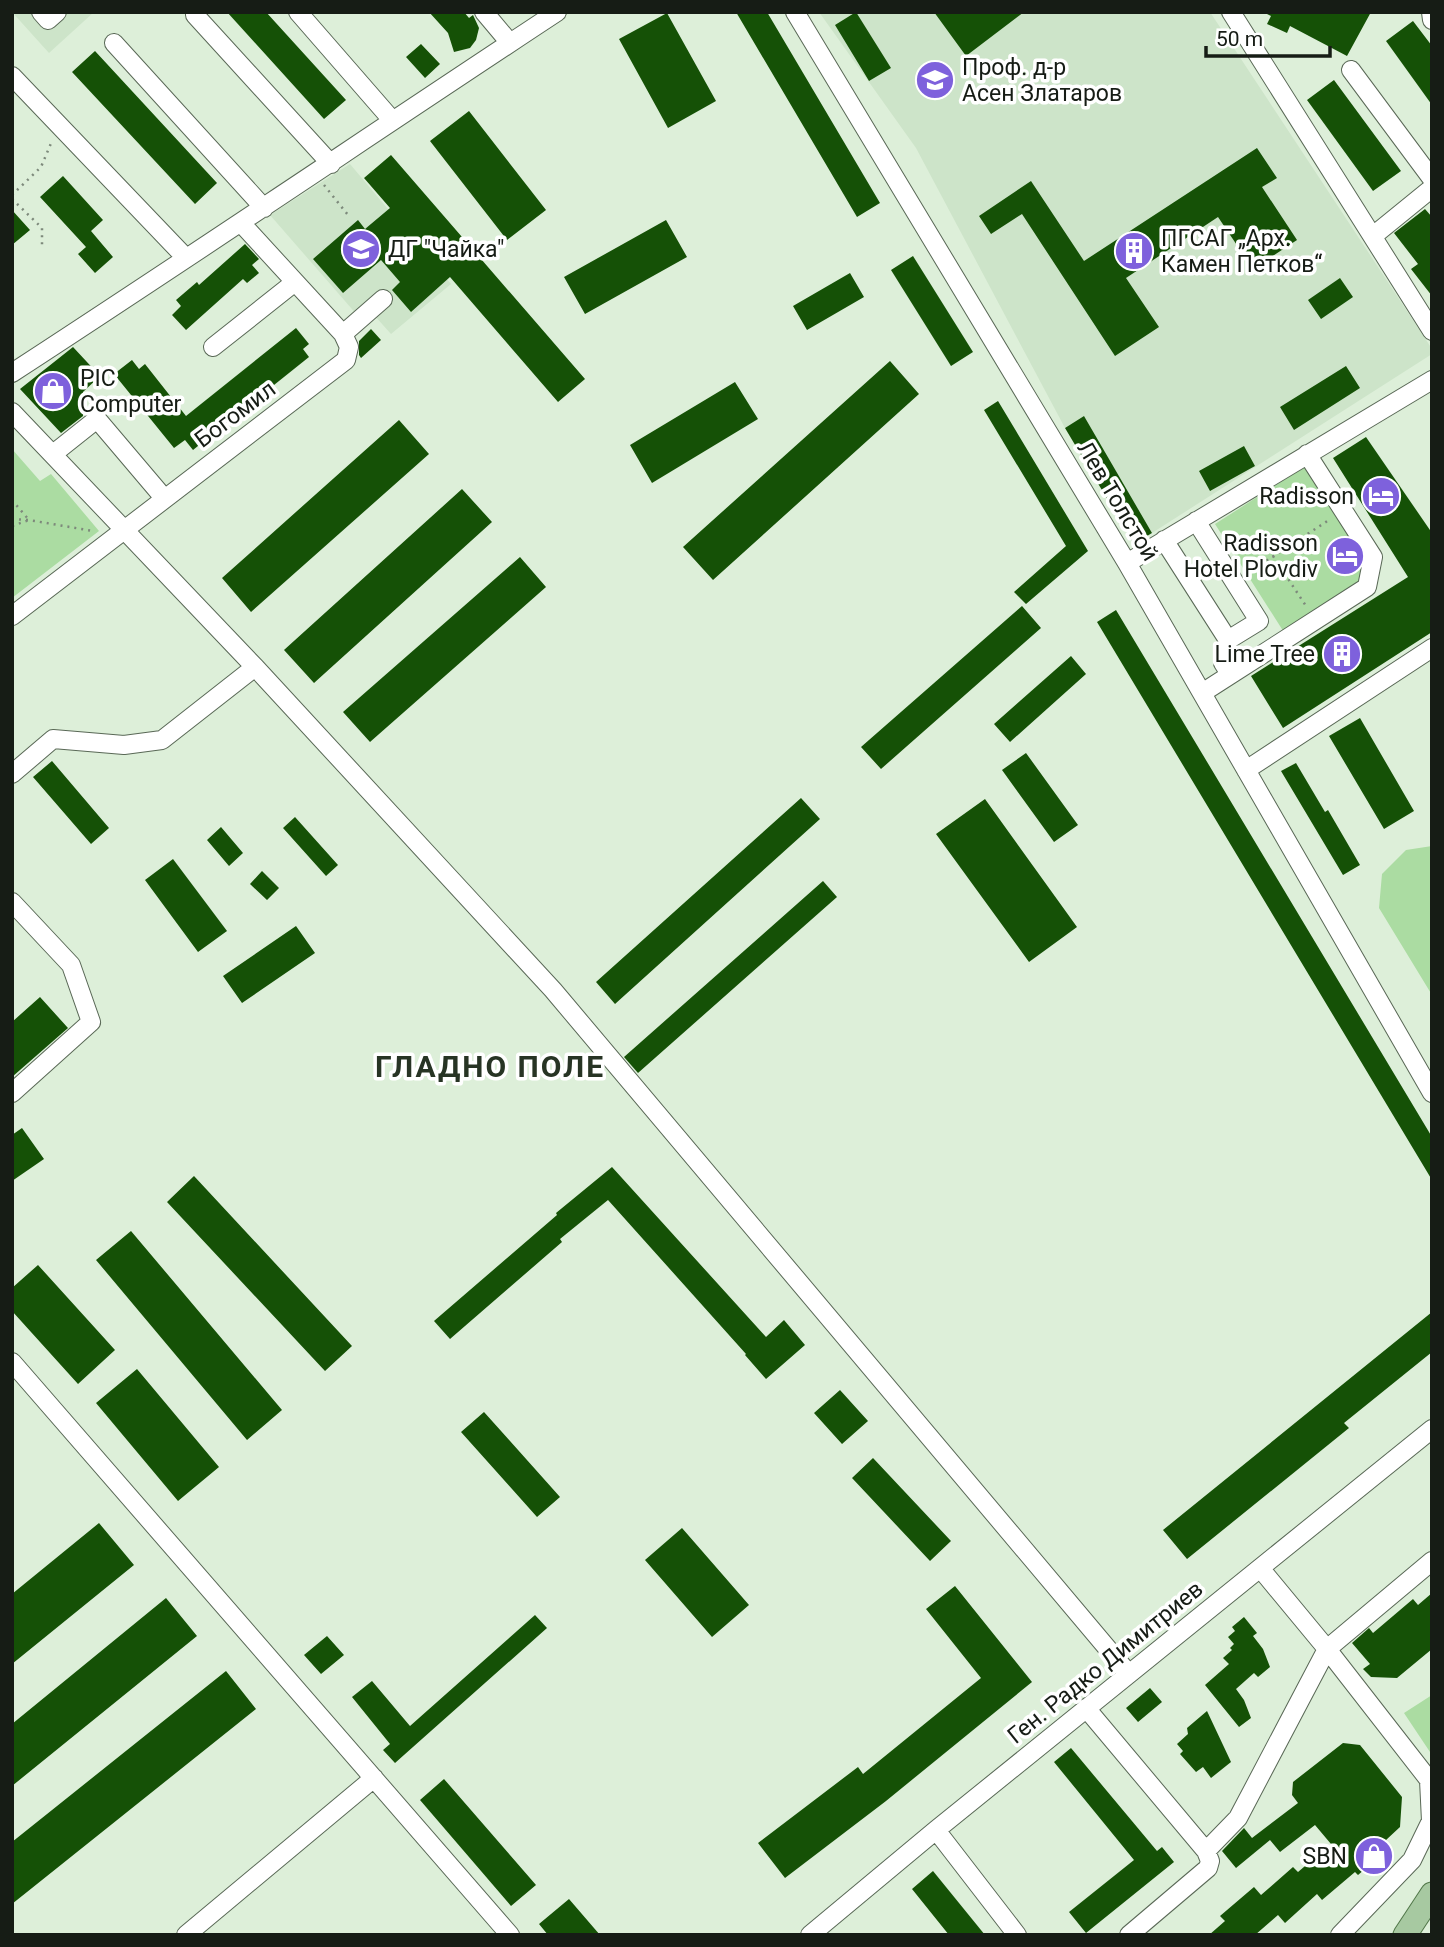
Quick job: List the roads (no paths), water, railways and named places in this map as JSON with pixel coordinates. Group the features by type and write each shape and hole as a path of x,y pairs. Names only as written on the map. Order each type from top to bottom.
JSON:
{"main road":[{"path":"1405,1935 1432,1895"}],"street":[{"path":"41,12 48,20 57,12"},
{"path":"298,12 392,120"},
{"path":"484,12 510,43"},
{"path":"12,373 557,12"},
{"name":"Лев Толстой","path":"795,12 1127,563 1432,1093"},
{"path":"1231,12 1432,331"},
{"path":"1431,12 1432,20"},
{"path":"195,15 331,164"},
{"path":"114,43 264,208"},
{"path":"1351,70 1432,179"},
{"path":"12,76 186,258"},
{"path":"1373,236 1432,188"},
{"path":"241,223 344,334 383,299"},
{"path":"213,347 295,282"},
{"name":"Богомил","path":"12,616 118,524 164,498 346,360 349,347 344,334"},
{"path":"1127,563 1432,380"},
{"path":"12,412 255,667 553,990 1129,1674"},
{"path":"53,454 97,419 164,498"},
{"path":"1202,692 1367,587 1373,557 1307,454"},
{"path":"1196,521 1259,621 1228,640"},
{"path":"1164,540 1228,640 1223,663 1230,674"},
{"path":"1247,770 1432,648"},
{"path":"12,774 53,739 124,745 162,740 255,667"},
{"path":"12,902 71,965 91,1022 12,1093"},
{"path":"12,1362 510,1935"},
{"name":"Ген. Радко Димитриев","path":"810,1935 1086,1708 1429,1436"},
{"path":"1206,1851 1238,1818 1327,1648 1432,1561"},
{"path":"1260,1568 1327,1648 1429,1780 1431,1821 1412,1860 1340,1935"},
{"path":"1086,1708 1206,1851 1210,1861 1203,1874 1129,1935"},
{"path":"186,1935 374,1778"},
{"path":"936,1830 1017,1935"}],"place":[{"name":"Проф. д-р Асен Златаров","path":"935,80"},
{"name":"ДГ \"Чайка\"","path":"361,249"},
{"name":"ПГСАГ „Арх. Камен Петков“","path":"1134,251"},
{"name":"PIC Computer","path":"53,391"},
{"name":"Radisson","path":"1381,496"},
{"name":"Radisson Hotel Plovdiv","path":"1345,556"},
{"name":"Lime Tree","path":"1342,654"},
{"name":"SBN","path":"1374,1856"}],"district":[{"name":"ГЛАДНО ПОЛЕ","path":"490,1067"}]}
